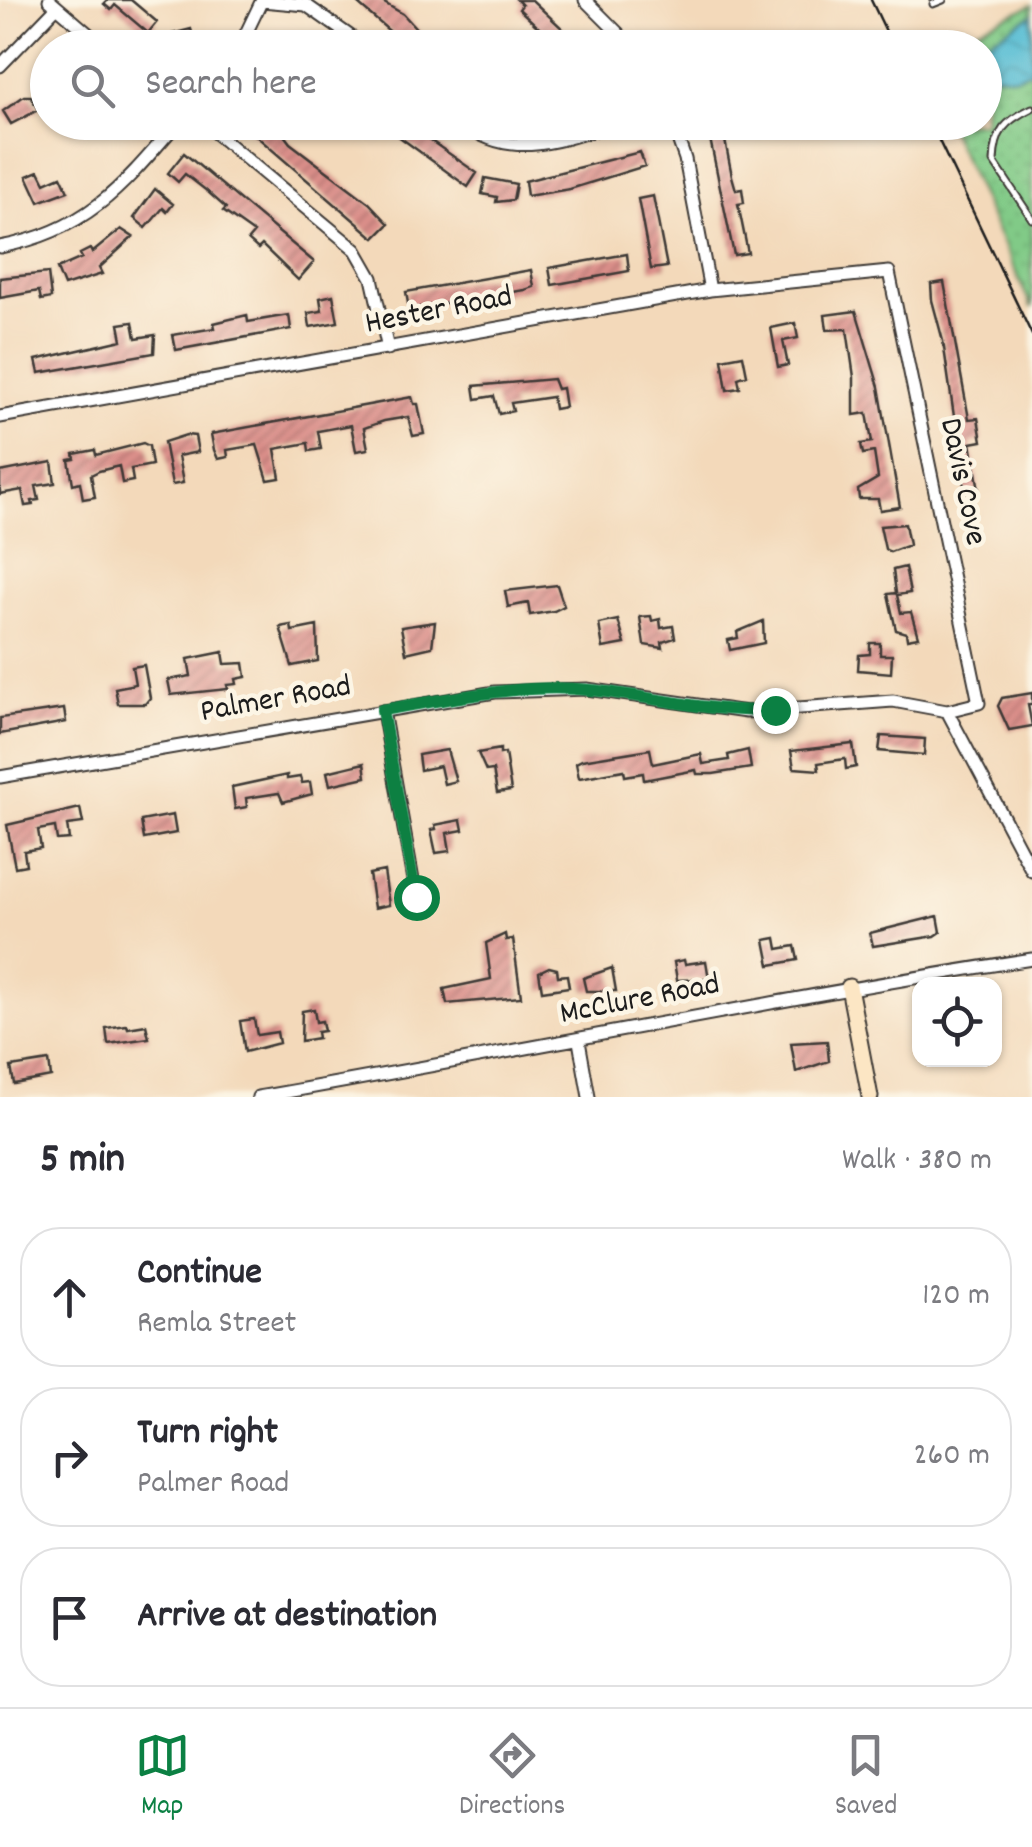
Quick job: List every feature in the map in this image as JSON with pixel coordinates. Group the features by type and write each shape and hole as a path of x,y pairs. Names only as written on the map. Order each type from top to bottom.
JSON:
{"street":[{"path":"248,30 262,0 306,5 341,30"},
{"path":"585,0 615,30"},
{"path":"30,30 52,4 84,30"},
{"path":"0,66 30,30"},
{"path":"0,247 43,240 114,196 162,140"},
{"path":"224,140 356,250 372,278 388,349"},
{"path":"496,140 510,147 561,140"},
{"path":"679,140 686,159 710,290"},
{"name":"Hester Road","path":"0,418 710,290 889,272"},
{"name":"Davis Cove","path":"889,272 979,703"},
{"name":"Palmer Road","path":"0,777 495,692 587,689 746,712 893,702 947,711 979,703"},
{"path":"382,710 416,897"},
{"path":"947,711 1032,871"},
{"name":"McClure Road","path":"258,1097 579,1041 849,987 1032,959"},
{"path":"849,987 870,1097"},
{"path":"579,1041 589,1097"}],"lane":[{"path":"934,4 943,0"},
{"path":"1002,126 1032,108"},
{"path":"997,140 994,162 1032,219"}],"green space":[{"path":"1032,5 1032,308 955,140 1002,140 1002,30 976,30"}],"water":[{"path":"1032,15 1032,71 1015,77 1002,75 1002,33"}],"building":[{"path":"108,0 131,0 157,22 150,30 144,30 115,5 111,10 104,4"},
{"path":"364,0 379,0 403,14 418,30 388,30 359,5"},
{"path":"517,0 532,0 564,30 541,30 519,9 522,5"},
{"path":"30,96 30,114 11,124 3,111"},
{"path":"261,140 288,140 369,203 389,224 375,238"},
{"path":"404,140 430,140 477,173 468,187"},
{"path":"710,140 725,140 736,190 742,189 744,203 738,204 748,253 734,255"},
{"path":"640,152 645,166 570,189 527,196 525,181"},
{"path":"184,153 314,262 298,280 262,245 258,249 248,240 254,233 223,211 226,208 208,192 185,174 178,182 168,173"},
{"path":"39,171 45,183 61,176 68,191 39,202 27,176"},
{"path":"485,178 516,184 513,200 496,202 497,197 482,194"},
{"path":"155,189 173,204 167,212 163,208 146,228 134,218"},
{"path":"653,196 667,267 651,269 638,199"},
{"path":"121,229 133,237 99,268 102,274 64,286 57,269 82,258 80,254 90,249 92,253"},
{"path":"627,254 629,271 552,285 549,268"},
{"path":"531,270 534,287 525,290 409,309 406,292"},
{"path":"48,273 51,298 41,300 39,291 0,298 0,278"},
{"path":"944,282 969,419 978,418 982,441 971,443 979,490 965,492 943,341 932,300 931,284"},
{"path":"333,295 338,322 310,327 308,313 322,311 320,298"},
{"path":"856,311 879,387 900,507 880,510 878,499 859,499 858,490 878,478 874,452 863,454 861,444 872,442 867,413 854,415 854,377 847,329 827,330 825,315"},
{"path":"247,315 248,322 289,315 291,329 176,350 173,335 215,328 214,323"},
{"path":"133,322 136,338 155,335 154,353 39,373 36,360 122,340 119,324"},
{"path":"795,323 798,338 783,341 788,365 778,367 771,328"},
{"path":"743,355 747,375 738,378 740,388 727,390 722,359"},
{"path":"553,379 557,389 562,388 565,407 554,409 552,397 511,403 513,411 499,414 494,396 476,399 474,386"},
{"path":"412,397 414,404 418,404 424,434 413,436 408,417 384,421 364,428 368,449 356,451 351,425 318,431 321,449 309,451 308,443 275,449 280,478 268,480 257,445 227,450 228,457 218,459 214,450 211,434"},
{"path":"195,436 198,452 178,456 183,483 172,485 164,442"},
{"path":"143,443 149,446 152,465 131,469 133,481 122,483 119,466 99,471 91,475 95,497 83,499 80,482 73,484 69,460 75,459 74,454 95,450 96,455"},
{"path":"52,462 55,483 36,486 39,500 32,501 33,505 25,506 22,490 0,494 0,472"},
{"path":"905,524 909,545 890,552 885,549 880,526"},
{"path":"905,567 910,593 897,595 901,613 911,612 918,637 907,639 906,633 896,630 888,594 896,593 893,570"},
{"path":"557,585 564,606 554,611 530,615 528,603 508,607 505,591"},
{"path":"651,616 652,621 660,619 661,628 673,626 675,638 662,642 663,648 644,645 640,617"},
{"path":"618,620 625,644 603,648 599,624"},
{"path":"763,621 764,643 730,650 728,640 738,638 737,632"},
{"path":"435,622 432,647 406,653 401,627"},
{"path":"291,625 292,631 317,626 318,661 292,666 280,627"},
{"path":"870,643 880,643 880,655 892,655 891,673 858,670 859,655 870,654"},
{"path":"223,652 225,664 244,663 246,677 227,685 228,689 171,695 168,680 191,676 188,659"},
{"path":"144,665 150,698 145,704 118,704 115,688 135,684 132,667"},
{"path":"1032,693 1032,705 1028,705 1032,726 1009,730 998,706 1002,698"},
{"path":"64,709 66,722 0,734 0,718"},
{"path":"881,736 925,739 924,755 879,751"},
{"path":"853,744 856,767 846,769 845,759 818,763 819,770 794,768 791,751"},
{"path":"500,749 500,754 505,753 511,791 497,793 493,770 486,771 478,753"},
{"path":"650,749 653,764 701,754 703,764 729,760 728,755 748,750 751,768 713,774 697,774 696,770 644,780 643,773 625,776 624,770 579,778 576,763 582,760"},
{"path":"447,750 456,781 444,784 440,766 420,770 418,755"},
{"path":"364,763 366,777 330,785 327,772"},
{"path":"287,775 287,779 300,777 302,783 310,782 312,794 283,802 279,793 246,798 247,807 235,809 232,787"},
{"path":"80,808 83,823 67,825 69,839 57,840 55,827 38,830 41,848 24,851 26,865 15,867 7,825"},
{"path":"173,815 176,833 144,839 141,821"},
{"path":"461,820 463,830 447,833 450,851 436,853 431,830 436,829 435,825"},
{"path":"384,871 389,905 374,908 369,874"},
{"path":"938,916 941,932 935,936 873,946 870,933"},
{"path":"505,934 506,940 513,939 521,997 447,1004 444,989 491,979 486,943"},
{"path":"776,938 778,949 795,946 798,960 770,965 765,940"},
{"path":"684,960 685,964 706,961 709,979 677,980 674,962"},
{"path":"549,967 557,969 558,976 567,975 569,987 542,991 539,972"},
{"path":"612,968 616,991 586,991 583,978"},
{"path":"314,1009 316,1022 322,1021 324,1031 317,1032 318,1038 301,1041 302,1011"},
{"path":"254,1019 257,1035 277,1032 279,1043 245,1052 240,1021"},
{"path":"146,1025 149,1038 108,1044 106,1028"},
{"path":"827,1041 829,1061 796,1072 791,1043"},
{"path":"49,1061 51,1077 14,1084 11,1067"}],"railway":[{"path":"871,0 885,30"},
{"path":"939,140 1032,335"}],"route":[{"path":"416,897 382,710 495,692 587,689 746,712 775,710"}]}
